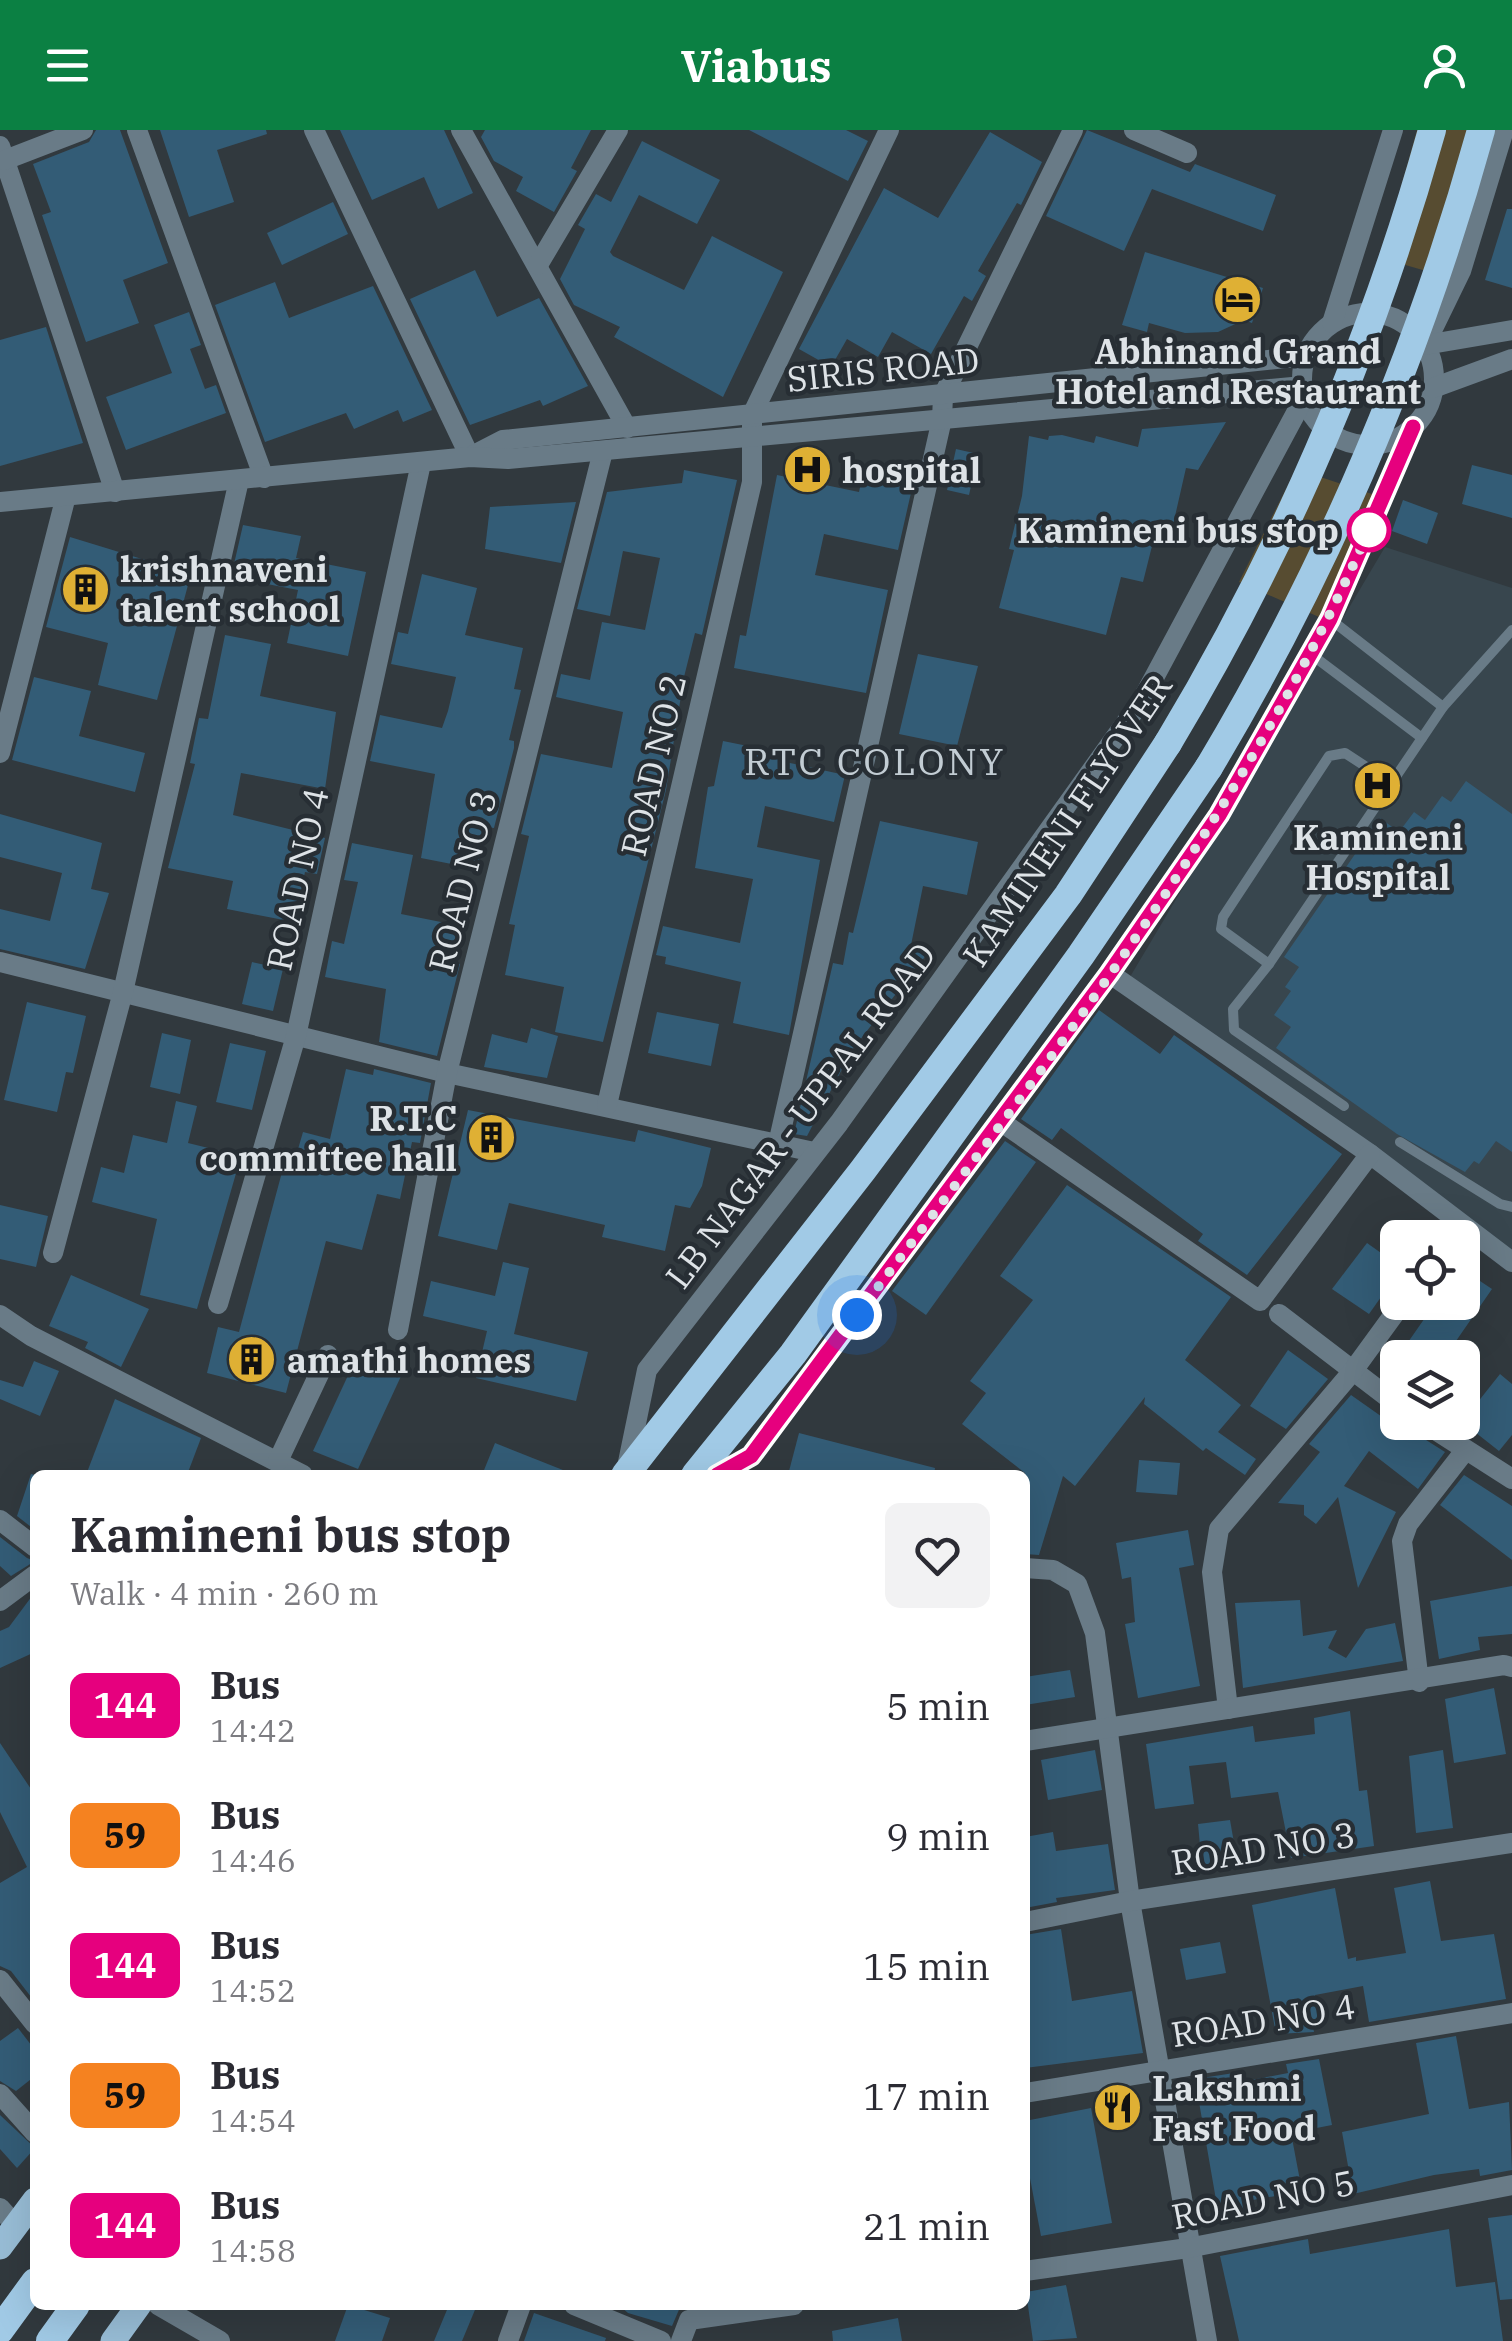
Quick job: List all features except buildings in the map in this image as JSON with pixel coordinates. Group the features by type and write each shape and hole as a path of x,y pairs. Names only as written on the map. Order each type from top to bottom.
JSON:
{"highway":[{"name":"KAMINENI FLYOVER","path":"628,1470 864,1170 1057,911 1168,743 1254,587 1358,358 1432,130"},
{"path":"699,1470 804,1338 1082,955 1209,767 1266,671 1349,501 1425,309 1481,130"},
{"path":"0,2330 30,2289"},
{"path":"50,2341 72,2310"}],"main road":[{"path":"0,2248 8,2217 30,2203"},
{"path":"113,2341 135,2310"}],"street":[{"path":"83,130 2,153 115,492"},
{"path":"137,130 264,478"},
{"path":"314,130 470,457"},
{"path":"461,130 627,428"},
{"path":"538,264 618,130"},
{"path":"752,415 886,135 864,130"},
{"path":"778,1144 942,419 943,396 1073,130"},
{"path":"1134,130 1187,153"},
{"path":"1393,130 1332,324 1306,356 1303,392 1322,424 1350,442 1372,445 1394,440 1413,427"},
{"path":"1425,345 1461,271 1504,130"},
{"path":"726,1470 751,1456 1109,974 1219,815 1312,655 1434,388 1433,366 1425,345 1411,329 1373,313 1332,324"},
{"path":"1425,345 1512,330"},
{"name":"SIRIS ROAD","path":"470,457 503,440 1306,356"},
{"path":"1434,388 1512,359"},
{"name":"SIRIS ROAD","path":"0,502 470,457 508,459 942,419 1303,392"},
{"name":"LB NAGAR - UPPAL ROAD","path":"626,1470 646,1370 1029,863 1142,700 1303,392"},
{"name":"ROAD NO 2","path":"607,1105 752,482 752,415"},
{"name":"ROAD NO 3","path":"398,1330 447,1073 603,450"},
{"name":"ROAD NO 4","path":"218,1304 296,1036 421,462"},
{"path":"52,1253 123,992 239,480"},
{"path":"0,753 4,717 66,496"},
{"path":"0,962 447,1073 814,1152"},
{"path":"1109,974 1370,1154 1512,1262"},
{"path":"1000,1121 1260,1302 1370,1154"},
{"path":"1279,1314 1380,1391"},
{"path":"0,1315 31,1336 293,1470"},
{"path":"1228,1709 1212,1572 1219,1529 1352,1372 1390,1320"},
{"path":"278,1462 328,1355"},
{"path":"1447,1440 1512,1478"},
{"path":"1419,1682 1402,1541 1408,1524 1464,1452"},
{"path":"0,1520 30,1543"},
{"path":"1030,1568 1053,1570 1077,1584 1088,1607 1130,1901 1207,2341"},
{"path":"0,1600 30,1579"},
{"path":"1030,1740 1419,1682 1504,1665 1512,1667"},
{"name":"ROAD NO 3","path":"1030,1921 1130,1901 1512,1843"},
{"path":"0,1980 30,2018"},
{"name":"ROAD NO 4","path":"1030,2092 1512,2014"},
{"path":"0,2094 30,2127"},
{"name":"ROAD NO 5","path":"1030,2271 1188,2248 1512,2185"},
{"path":"167,2310 220,2341"},
{"path":"508,2341 520,2310"},
{"path":"586,2310 661,2341"},
{"path":"681,2341 691,2313 730,2310"}],"lane":[{"path":"1330,619 1444,706"},
{"path":"1344,1106 1231,1024 1233,1009 1269,964 1444,706 1512,630"},
{"path":"1312,655 1422,738"},
{"path":"1269,964 1228,938 1222,930 1223,917 1329,756 1345,752 1391,783"},
{"path":"1400,1142 1512,1207"}],"shaded area":[{"path":"1417,130 1492,130 1447,277 1381,258"},
{"path":"1296,469 1375,495 1319,617 1239,582"},
{"name":"Kamineni Hospital","path":"1385,547 1512,588 1512,1257 1480,1234 1480,1220 1460,1220 1127,982"}],"bus line":[{"name":"144","path":"726,1470 751,1456 1109,974 1219,815 1312,655 1413,427"}],"place":[{"name":"Abhinand Grand Hotel and Restaurant","path":"1238,299"},
{"name":"hospital","path":"807,470"},
{"name":"Kamineni bus stop","path":"1369,530"},
{"name":"krishnaveni talent school","path":"85,589"},
{"name":"Kamineni Hospital","path":"1378,785"},
{"name":"R.T.C committee hall","path":"492,1138"},
{"name":"amathi homes","path":"252,1360"},
{"name":"Lakshmi Fast Food","path":"1117,2108"}],"district":[{"name":"RTC COLONY","path":"875,760"}],"route":[{"path":"857,1315 1109,974 1219,815 1312,655 1372,523 1369,530"}]}
